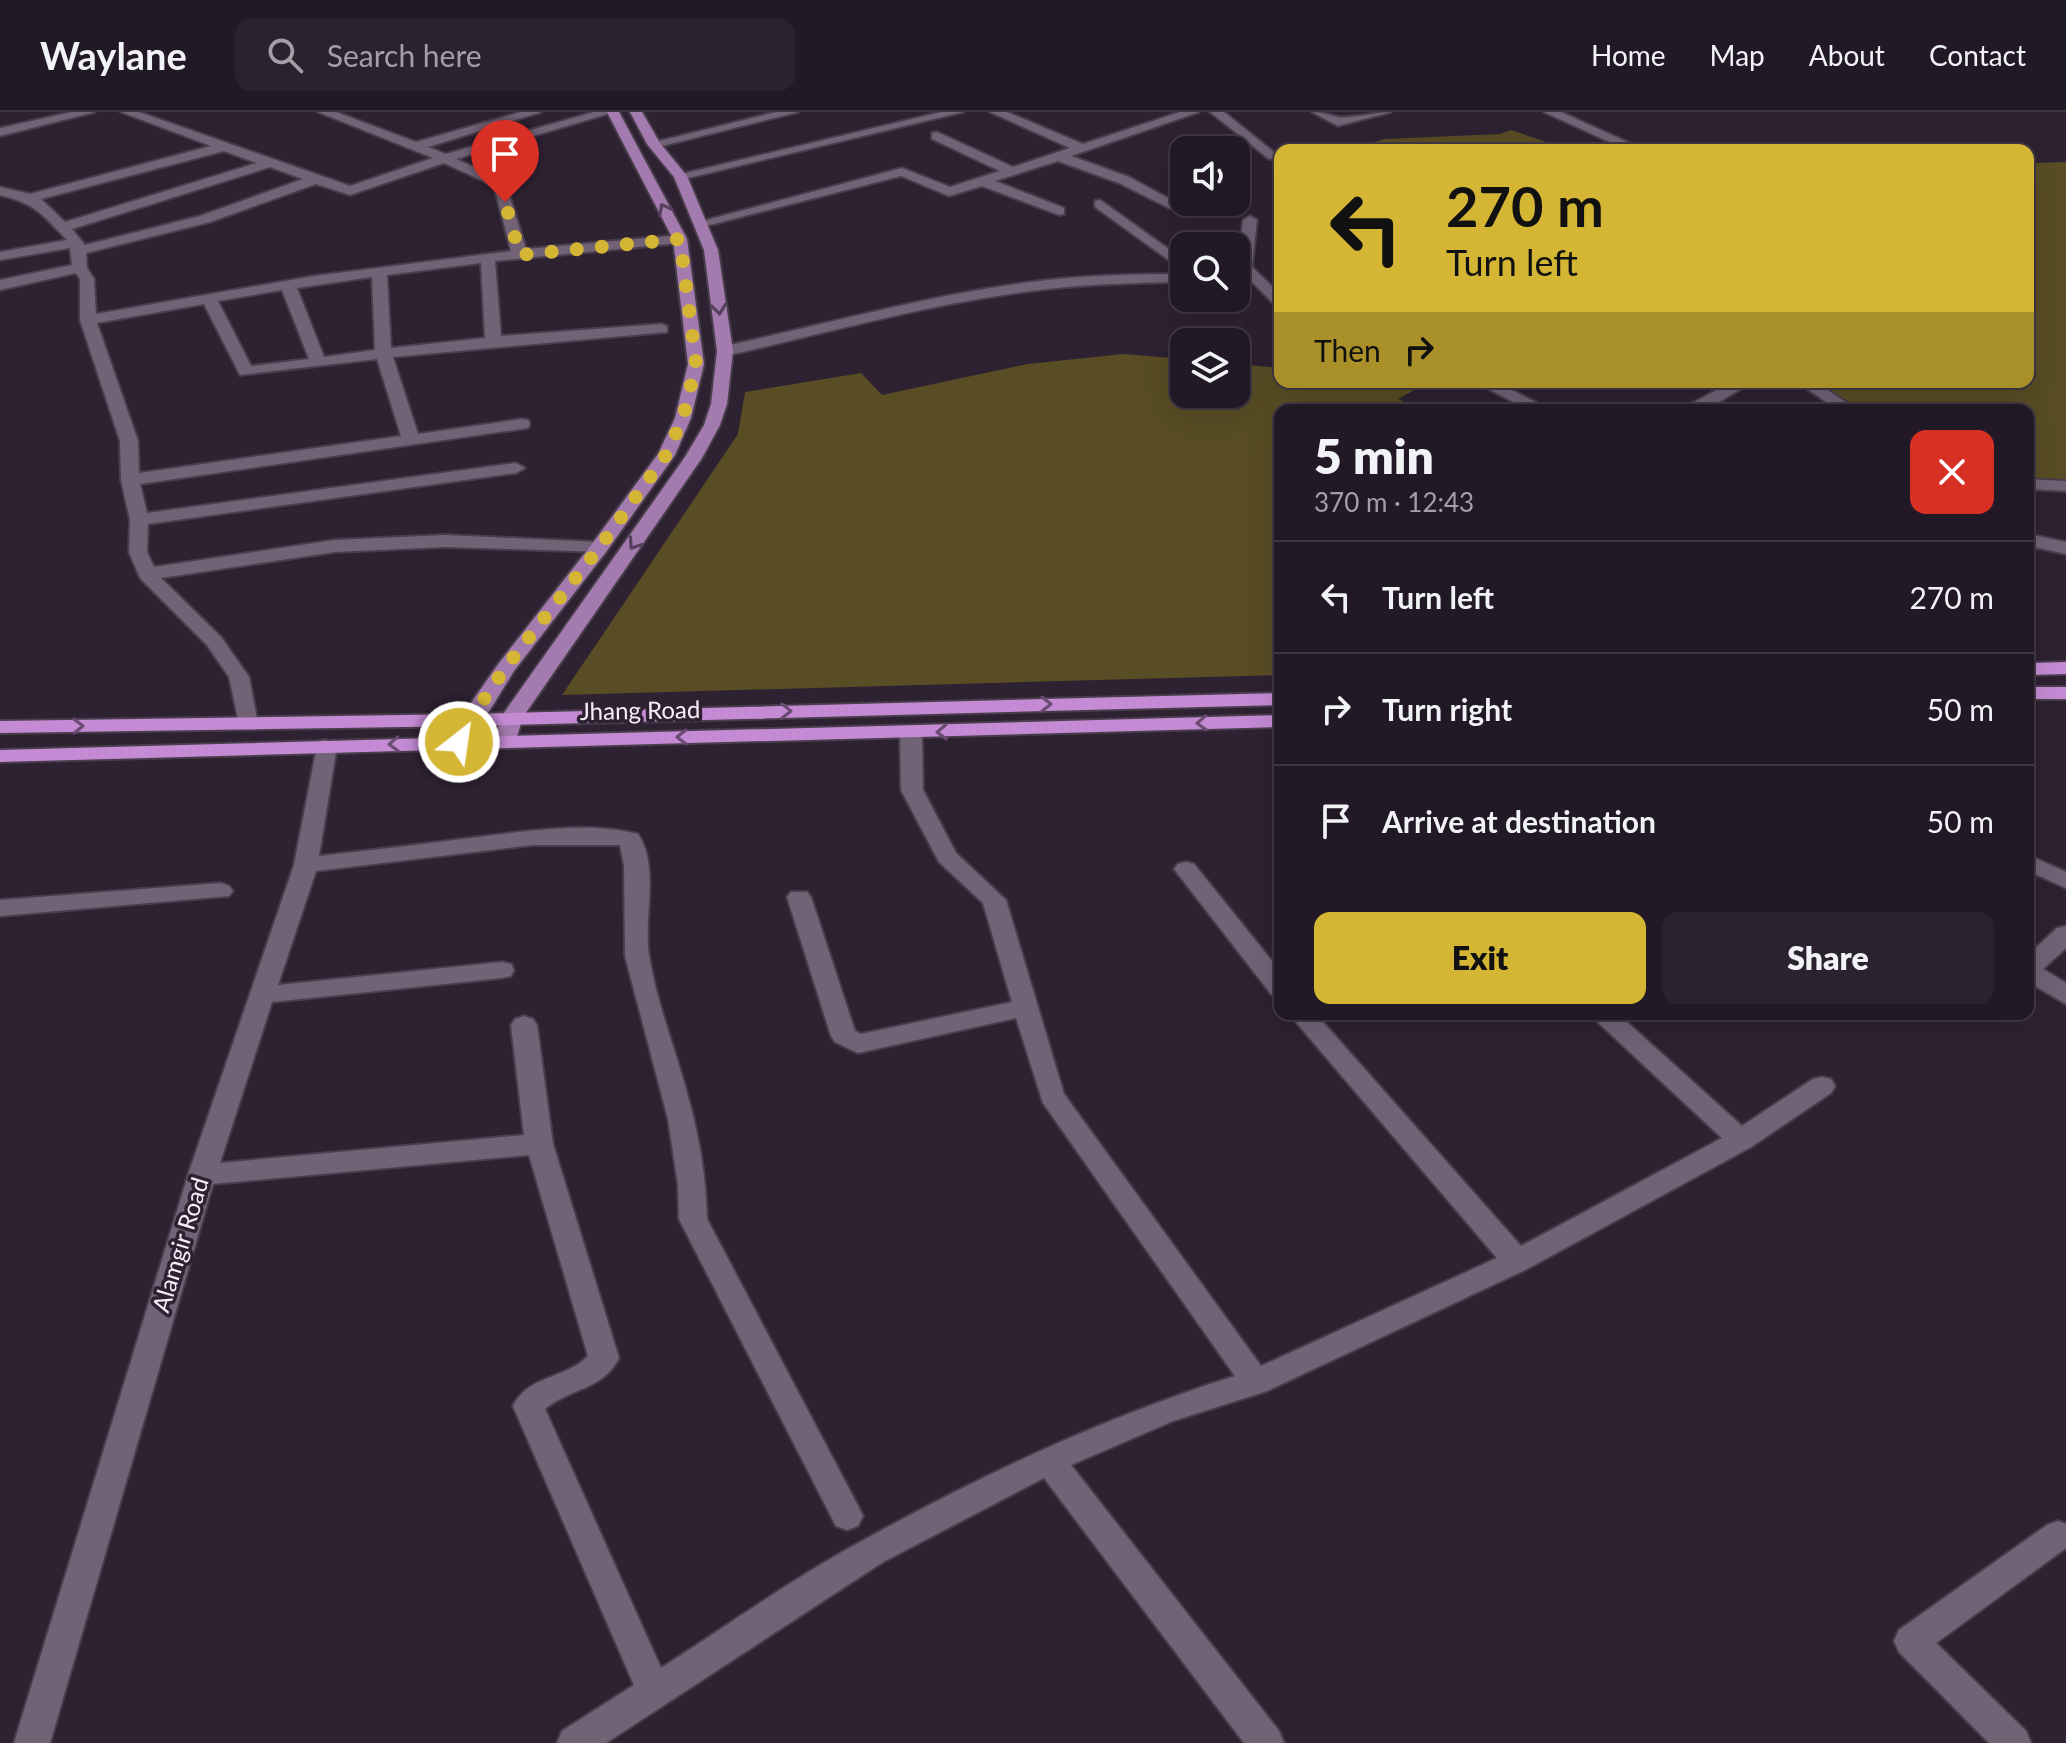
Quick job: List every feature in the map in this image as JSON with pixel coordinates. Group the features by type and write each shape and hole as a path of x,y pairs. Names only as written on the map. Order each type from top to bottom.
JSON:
{"highway":[{"path":"2034,669 2066,668"},
{"path":"2034,693 2066,693"},
{"name":"Jhang Road","path":"0,727 470,720 1274,699"},
{"name":"Jhang Road","path":"0,756 1274,721"}],"main road":[{"path":"459,742 506,667 599,548 666,455 683,418 696,364 680,239 610,112"},
{"path":"505,740 512,717 693,458 712,425 719,404 725,351 711,250 680,176 654,144 636,112"}],"street":[{"path":"0,132 89,112"},
{"path":"127,112 350,191 445,158 610,112"},
{"path":"324,112 445,158 458,166 483,173 500,184 520,255"},
{"path":"414,147 535,112"},
{"path":"654,144 792,112"},
{"path":"680,176 957,112"},
{"path":"996,112 1081,148"},
{"path":"702,223 902,172 949,192 1193,112"},
{"path":"1216,112 1274,156"},
{"path":"1318,112 1338,122 1385,112"},
{"path":"1550,112 1624,144"},
{"path":"937,136 1011,171"},
{"path":"0,191 30,198 228,146"},
{"path":"1057,156 1124,180 1170,203"},
{"path":"63,227 270,163"},
{"path":"0,256 78,246 205,219 316,179"},
{"path":"982,181 1059,211"},
{"path":"30,198 63,227 78,246 80,268 87,279 88,320 129,441 130,480 139,520 138,552 147,574 214,641 239,677 247,724"},
{"path":"1100,204 1170,256"},
{"path":"1249,232 1250,220"},
{"path":"88,320 288,285 520,255 680,239"},
{"path":"488,259 493,342"},
{"path":"0,285 80,268"},
{"path":"379,273 383,352 411,439"},
{"path":"725,351 1009,289 1082,281 1170,278"},
{"path":"1250,278 1274,297"},
{"path":"288,285 318,362"},
{"path":"210,300 246,372 383,352 661,329"},
{"path":"1496,388 1530,404"},
{"path":"1704,404 1733,388"},
{"path":"1814,388 1840,404"},
{"path":"130,480 522,424"},
{"path":"139,520 516,468"},
{"path":"2034,484 2066,486"},
{"path":"147,574 335,546 445,541 599,548"},
{"path":"2034,541 2066,548"},
{"path":"911,733 912,790 947,857 994,900 1052,1096 1256,1382"},
{"name":"Alamgir Road","path":"32,1743 202,1175 306,865 326,746"},
{"path":"306,865 532,838 601,836 630,839 637,954 688,1144 694,1185 693,1219 847,1516"},
{"path":"2034,865 2066,881"},
{"path":"1186,869 1274,980"},
{"path":"0,908 221,891"},
{"path":"799,897 844,1036 849,1042 858,1044 1025,1008"},
{"path":"2034,963 2066,934"},
{"path":"262,995 502,970"},
{"path":"2034,973 2066,995"},
{"path":"1307,1020 1517,1261"},
{"path":"1609,1020 1741,1140"},
{"path":"524,1025 539,1144 604,1358 595,1373 536,1394 528,1406 654,1692"},
{"path":"575,1743 871,1552 1049,1460 1165,1411 1256,1382 1517,1261 1741,1140 1822,1086"},
{"path":"202,1175 539,1144"},
{"path":"1049,1460 1266,1743"},
{"path":"2013,1743 1911,1641 2058,1535"}],"shaded area":[{"path":"1511,130 1552,144 1368,144 1385,139 1500,134"},
{"path":"2066,162 2066,486 2034,484 2034,404 1840,404 1814,388 2034,388 2034,163"},
{"path":"1123,354 1170,358 1170,408 1250,408 1250,365 1274,367 1274,388 1418,388 1398,399 1408,404 1274,404 1274,675 562,695 738,434 745,392 861,373 882,395 1028,364"}],"route":[{"path":"459,742 506,667 599,548 666,455 683,418 696,364 680,239 520,255 505,202"}]}
